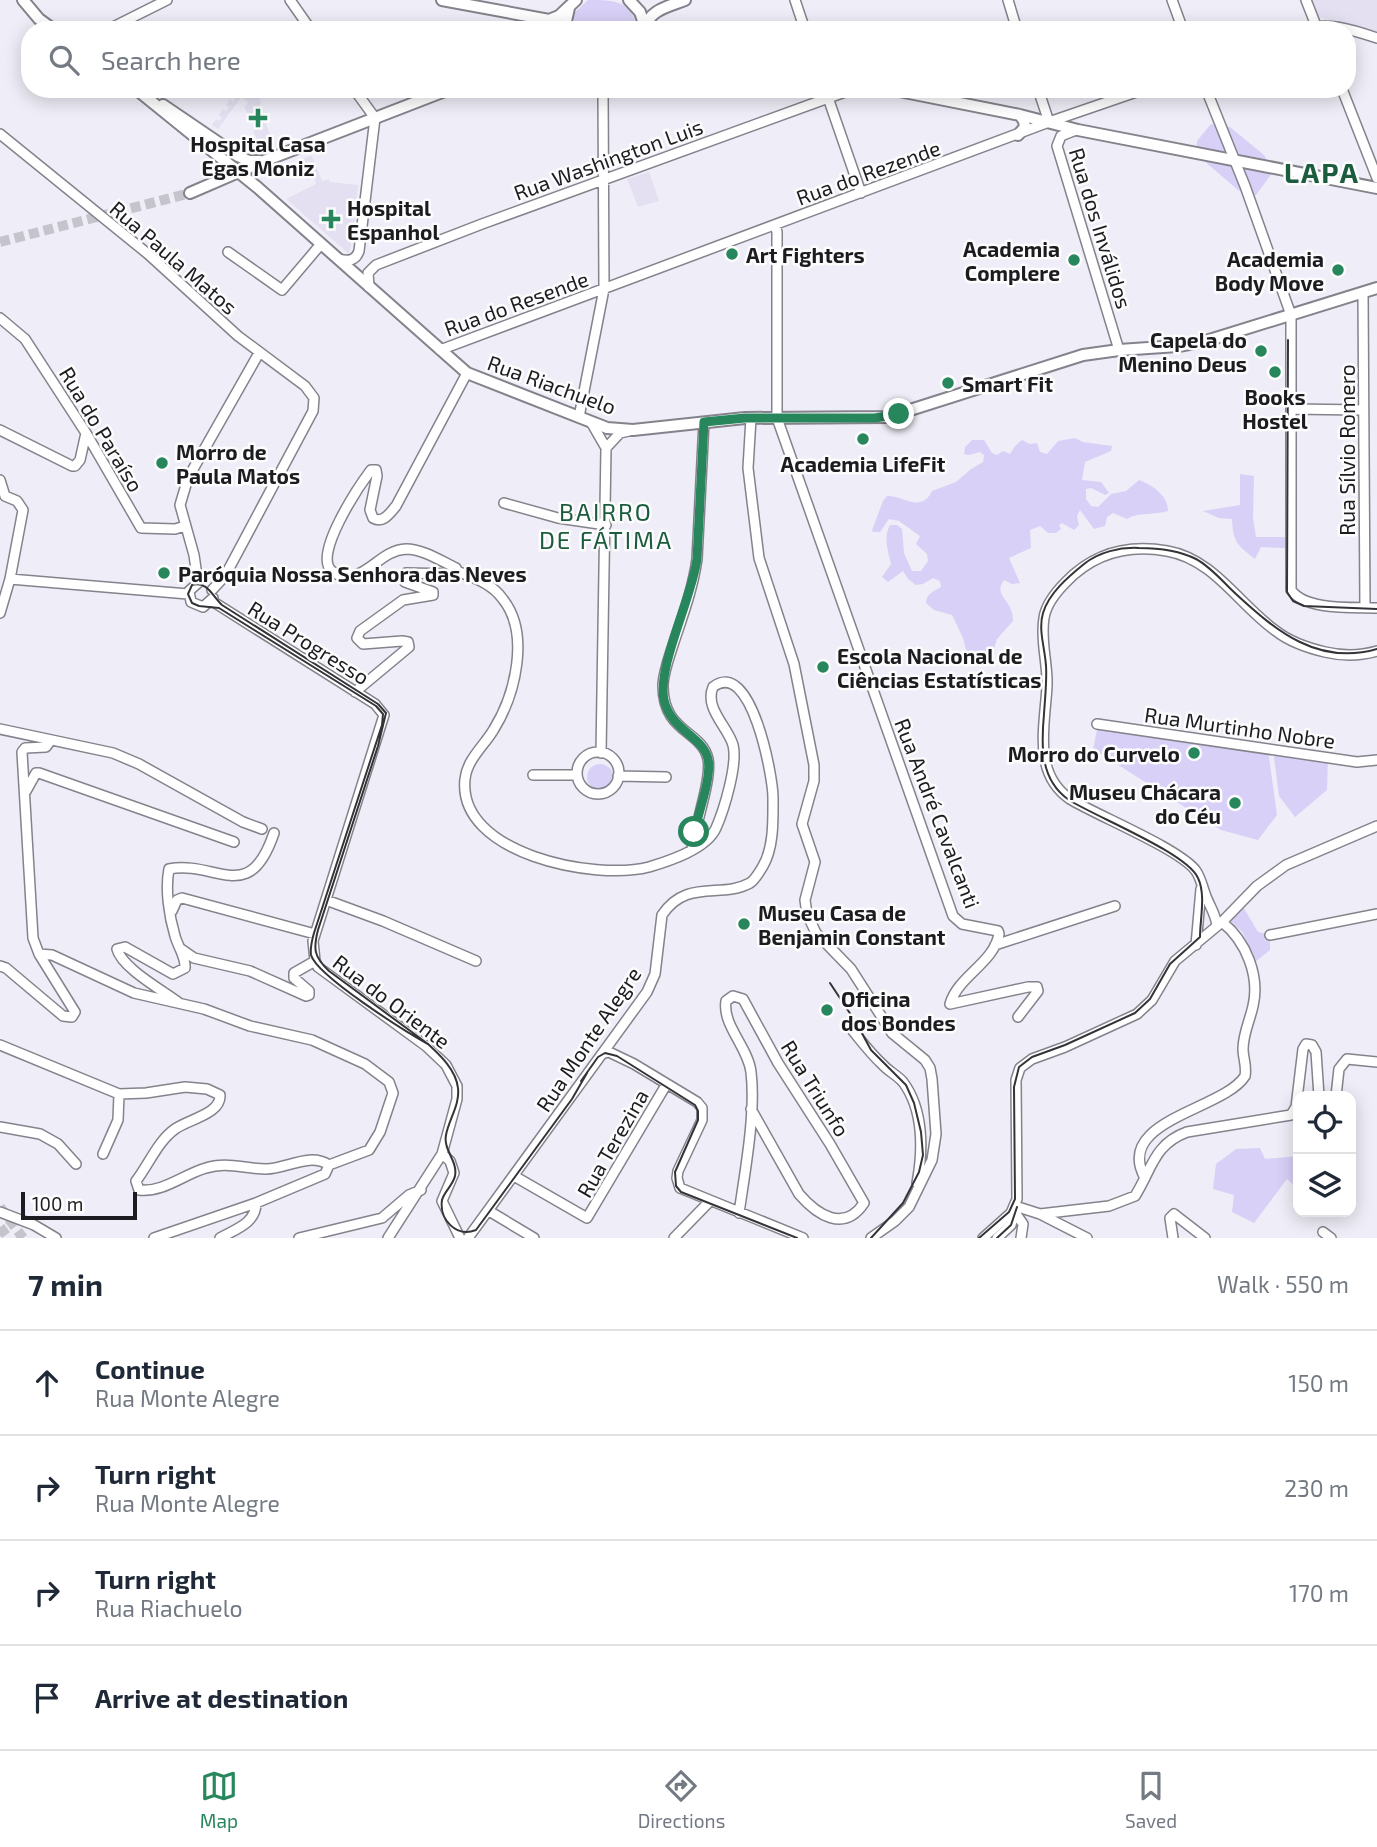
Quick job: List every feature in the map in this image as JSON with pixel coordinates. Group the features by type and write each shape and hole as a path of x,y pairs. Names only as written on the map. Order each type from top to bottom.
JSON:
{"main road":[{"path":"23,0 42,21"},
{"path":"442,0 541,19 556,18 573,3"},
{"path":"629,0 640,12 643,21"},
{"path":"646,21 652,15 685,0"},
{"path":"567,21 573,3"},
{"name":"Rua Riachuelo","path":"147,98 238,172 467,373 607,428 633,429 751,418 888,417 1074,358 1119,350 1187,345 1377,288"},
{"path":"151,98 238,156 249,161 264,161"},
{"path":"190,193 264,161 427,98"},
{"path":"934,98 1078,130 1377,188"},
{"path":"1018,135 1025,127 1020,115"}],"street":[{"path":"125,21 167,0"},
{"path":"290,0 305,21"},
{"path":"795,0 802,21"},
{"path":"1008,0 1014,21"},
{"path":"1172,0 1180,21"},
{"path":"1306,0 1315,21"},
{"path":"1356,32 1377,38"},
{"path":"335,257 346,261 357,256 359,251 375,118 361,98"},
{"path":"579,417 604,289 603,98"},
{"name":"Rua Washington Luis","path":"376,265 817,98"},
{"path":"828,98 861,193"},
{"path":"1041,98 1049,122"},
{"name":"Rua do Rezende","path":"604,289 1119,98"},
{"path":"1209,98 1291,315 1291,590 1297,598 1310,603 1377,608"},
{"path":"1346,98 1377,177"},
{"name":"Rua dos Inválidos","path":"1078,130 1061,136 1056,146 1119,350"},
{"name":"Rua Paula Matos","path":"0,134 148,254 259,353 311,393 315,405 313,411 225,576 212,590"},
{"name":"Rua André Cavalcanti","path":"775,225 778,232 777,418 953,916 962,923 998,931 995,945"},
{"path":"228,252 284,290 321,244"},
{"path":"359,251 366,262 376,265 368,273 370,289"},
{"name":"Rua do Resende","path":"440,350 604,289"},
{"name":"Rua Sílvio Romero","path":"1363,293 1365,608"},
{"name":"Rua do Paraíso","path":"0,318 25,339 86,433 141,528 175,529 186,526"},
{"path":"198,583 194,555 180,505 188,478 259,353"},
{"path":"467,373 396,506 382,519 373,518 370,510 377,476 376,470 371,470 335,531 326,557 328,567 342,576 357,575 387,555 405,549 421,552 481,580 502,598 510,610 516,636 516,662 507,704 465,775 464,793 472,812 485,827 508,846 542,860 596,870 645,867 677,858 692,849 707,778 708,759 698,743 678,727 671,717 664,699 663,682 694,581 704,422"},
{"path":"1291,410 1363,410"},
{"path":"751,418 748,468 759,558 794,664 814,765 814,781 802,824 815,862 807,886 805,907 816,933 851,969 887,1026 902,1043 925,1060 930,1068 936,1145 932,1160 915,1192"},
{"path":"591,422 606,448 601,753"},
{"path":"606,448 620,433 633,429"},
{"path":"0,430 72,466 80,460 86,433"},
{"path":"0,480 2,496 17,500 23,510 10,579 0,613"},
{"path":"503,503 558,519 606,525"},
{"path":"1145,1178 1138,1166 1138,1159 1147,1139 1174,1118 1227,1092 1245,1076 1243,1051 1254,1003 1255,980 1240,940 1215,914 1195,869 1184,860 1089,811 1059,792 1051,780 1042,741 1048,667 1044,615 1054,596 1088,562 1132,549 1167,551 1189,558 1209,569 1264,622 1294,642 1332,653 1356,655 1377,651"},
{"path":"355,692 409,647 408,642 402,641 363,644 357,638 360,631 403,600 433,595 433,592 405,582 406,573 454,574 457,571"},
{"path":"10,579 188,594"},
{"path":"198,583 206,584 212,590 212,601 207,606 199,607 191,603 188,594 191,587 198,583"},
{"name":"Rua Progresso","path":"212,601 375,704 384,715"},
{"name":"Rua Monte Alegre","path":"468,1238 647,992 655,974 663,915 667,908 693,892 735,887 751,882 768,855 773,796 769,763 759,723 744,698 730,683 717,684 710,692 711,701 734,746 729,785 715,830 704,842 692,849"},
{"name":"Rua do Oriente","path":"384,715 313,941 315,961 318,967 426,1046 446,1065 455,1079 457,1099 442,1154"},
{"name":"Rua Murtinho Nobre","path":"1097,724 1357,762 1377,760"},
{"path":"0,729 113,753 139,764 243,822 262,829"},
{"path":"0,966 6,968 63,1016 74,1016 75,1012 39,954 33,938 22,752 29,747 46,747 51,740"},
{"path":"594,753 601,753 607,754 615,762 618,776 610,790 597,794 585,790 577,775 582,760 594,753"},
{"path":"26,791 39,772 234,842"},
{"path":"533,775 577,775"},
{"path":"618,776 666,777"},
{"path":"997,1238 1011,1225 1015,1209 1018,1131 1016,1080 1019,1070 1032,1059 1137,1014 1152,1000 1175,961 1223,921 1257,886 1286,865 1377,826"},
{"path":"183,1006 133,970 117,952 118,947 125,947 173,974 186,967 170,915 168,870 194,867 227,876 245,872 264,858 275,833"},
{"path":"1195,946 1202,885"},
{"path":"170,915 177,900 183,898 315,934"},
{"path":"326,900 476,961"},
{"path":"1018,1017 1034,999 1038,987 1028,986 950,1004 955,993 995,945 1115,906"},
{"path":"1269,935 1377,914"},
{"path":"177,944 194,958 250,971 306,996 309,991 295,978 293,972 315,961"},
{"path":"39,954 52,955 134,993 204,1009 250,1026 312,1040 365,1064 390,1082 393,1093 380,1132 369,1150 329,1165 325,1174 256,1203 154,1238"},
{"name":"Rua Triunfo","path":"731,996 743,999 778,1063 861,1195 864,1203 852,1216 836,1219 817,1212 799,1194 751,1109 751,1073 748,1061 725,1009 726,1001 731,996"},
{"path":"853,1031 884,1067 900,1079 911,1096 922,1146 912,1203 903,1214 872,1238"},
{"path":"1297,1091 1306,1044 1312,1045 1316,1052 1318,1091"},
{"path":"0,1045 120,1094 193,1087 212,1091 221,1097 217,1108 192,1118 165,1138 136,1181 139,1190 149,1191 216,1166 268,1170 308,1160 329,1165"},
{"path":"605,1053 609,1052 634,1064 702,1108 702,1120 678,1171 680,1188 803,1238"},
{"path":"1337,1091 1339,1069 1347,1059 1377,1062"},
{"name":"Rua Terezina","path":"514,1176 587,1218 666,1085"},
{"path":"103,1154 118,1120 120,1094"},
{"path":"739,1213 751,1109"},
{"path":"1040,1214 1109,1206 1135,1196 1163,1145 1173,1137 1187,1132 1284,1117 1293,1112"},
{"path":"0,1127 40,1134 58,1144 76,1164"},
{"path":"388,1238 442,1154 450,1161 454,1173 442,1201 460,1238"},
{"path":"299,1238 382,1218 409,1195 421,1190"},
{"path":"674,1238 710,1201"},
{"path":"220,1238 250,1221 255,1215 256,1203"},
{"path":"1015,1209 1040,1214 1087,1238"},
{"path":"983,1238 1015,1209"},
{"path":"1015,1209 1023,1224 1021,1238"},
{"path":"1073,1231 1074,1210"},
{"path":"489,1211 534,1238"},
{"path":"0,1212 34,1225 56,1238"},
{"path":"1173,1238 1170,1224 1173,1214 1205,1238"}],"shaded area":[{"path":"588,0 606,0 626,7 635,21 571,21 573,14"},
{"path":"1311,0 1377,0 1377,34 1356,28 1356,21 1332,21 1318,17"},
{"name":"Hospital Casa Egas Moniz","path":"240,98 218,129 212,125 216,119 219,121 222,118 219,115 223,109 226,111 229,107 226,105 230,99 233,102"},
{"name":"Hospital Casa Egas Moniz","path":"242,98 259,98 259,106 262,106 272,140 259,145 252,127 255,125 251,113 247,113 244,106 248,104"},
{"path":"1211,124 1230,127 1264,155 1273,172 1256,195 1238,190 1196,154 1197,141"},
{"name":"Hospital Espanhol","path":"312,156 322,181 329,179 330,182 358,185 349,254 286,199 316,184 314,177 307,180 299,161"},
{"path":"649,172 659,201 638,207 627,179"},
{"path":"1075,438 1083,442 1112,446 1111,451 1085,462 1082,480 1101,482 1109,493 1105,495 1091,488 1086,489 1086,499 1091,506 1098,507 1111,494 1126,491 1139,480 1162,495 1168,511 1136,515 1127,519 1113,513 1107,517 1105,526 1094,529 1080,510 1077,516 1079,525 1074,530 1062,523 1059,525 1061,529 1056,533 1048,533 1040,526 1030,530 1031,548 1009,558 1020,583 1012,584 1004,580 1000,590 1010,608 1013,621 997,639 992,655 979,658 970,656 952,615 934,610 926,603 929,595 941,587 940,581 933,578 916,585 903,571 888,582 882,577 891,564 886,540 890,525 897,525 902,529 904,553 912,571 921,571 928,561 927,554 916,544 920,536 899,521 889,519 880,532 873,532 883,501 887,496 893,496 911,502 923,501 932,491 956,482 983,462 984,455 980,452 964,454 965,447 972,440 984,440 992,453 997,455 1003,451 1010,454 1022,440 1030,444 1037,443 1040,452 1047,454 1058,441"},
{"path":"1240,474 1254,476 1253,518 1256,537 1285,537 1285,548 1261,547 1255,559 1237,542 1232,519 1219,518 1203,511 1240,505"},
{"path":"1098,725 1268,750 1277,815 1258,840 1221,830 1093,749"},
{"path":"1273,750 1328,758 1327,790 1295,817 1279,796"},
{"path":"600,764 609,768 613,777 609,786 600,790 591,786 587,777 591,768"},
{"path":"1242,905 1258,932 1270,935 1270,950 1255,962 1243,933 1228,918"},
{"path":"1260,1148 1265,1159 1293,1156 1293,1184 1287,1179 1254,1223 1232,1212 1234,1195 1213,1189 1216,1164 1236,1149"}],"tunnel":[{"path":"0,242 190,193"},
{"path":"0,1207 23,1238"},
{"path":"0,1227 8,1238"}],"tram line":[{"path":"1288,340 1287,592 1293,601 1304,606 1377,609"},
{"path":"979,1238 1009,1212 1015,1199 1014,1087 1019,1067 1032,1057 1135,1013 1150,999 1170,964 1200,937 1202,892 1198,878 1190,868 1159,847 1069,800 1052,783 1044,762 1043,750 1046,672 1041,626 1043,613 1050,599 1078,569 1103,553 1132,548 1168,550 1201,562 1267,621 1299,642 1336,653 1377,649"},
{"path":"428,1044 345,989 329,976 311,955 314,933 382,725 383,714 376,706 219,608 192,603 188,594 192,585 206,587 222,605 378,704 386,713 378,746 318,930 315,948 320,961 329,971 428,1044 451,1069 457,1081 456,1106 447,1129 446,1140 455,1176 442,1200 443,1214 450,1225 462,1231 476,1230 572,1099 587,1073"},
{"path":"830,983 871,1050 906,1085 914,1103 921,1132 923,1155 919,1172 903,1203 871,1238"},
{"path":"581,1081 598,1057 605,1053 617,1056 695,1105 698,1120 675,1172 676,1186 681,1192 797,1238"},
{"path":"997,1238 1011,1225 1017,1207"}],"place":[{"name":"Hospital Casa Egas Moniz","path":"258,118"},
{"name":"Hospital Espanhol","path":"331,219"},
{"name":"Art Fighters","path":"732,254"},
{"name":"Academia Complere","path":"1074,260"},
{"name":"Academia Body Move","path":"1338,270"},
{"name":"Capela do Menino Deus","path":"1261,351"},
{"name":"Books Hostel","path":"1275,372"},
{"name":"Smart Fit","path":"948,383"},
{"name":"Academia LifeFit","path":"863,439"},
{"name":"Morro de Paula Matos","path":"162,463"},
{"name":"Paróquia Nossa Senhora das Neves","path":"164,573"},
{"name":"Escola Nacional de Ciências Estatísticas","path":"823,667"},
{"name":"Morro do Curvelo","path":"1194,753"},
{"name":"Museu Chácara do Céu","path":"1235,803"},
{"name":"Museu Casa de Benjamin Constant","path":"744,924"},
{"name":"Oficina dos Bondes","path":"827,1010"}],"district":[{"name":"LAPA","path":"1322,172"},
{"name":"BAIRRO DE FÁTIMA","path":"606,525"}],"route":[{"path":"694,832 707,778 708,759 698,743 678,727 671,717 664,699 663,682 694,581 704,422 730,418 875,418 899,414"}]}
